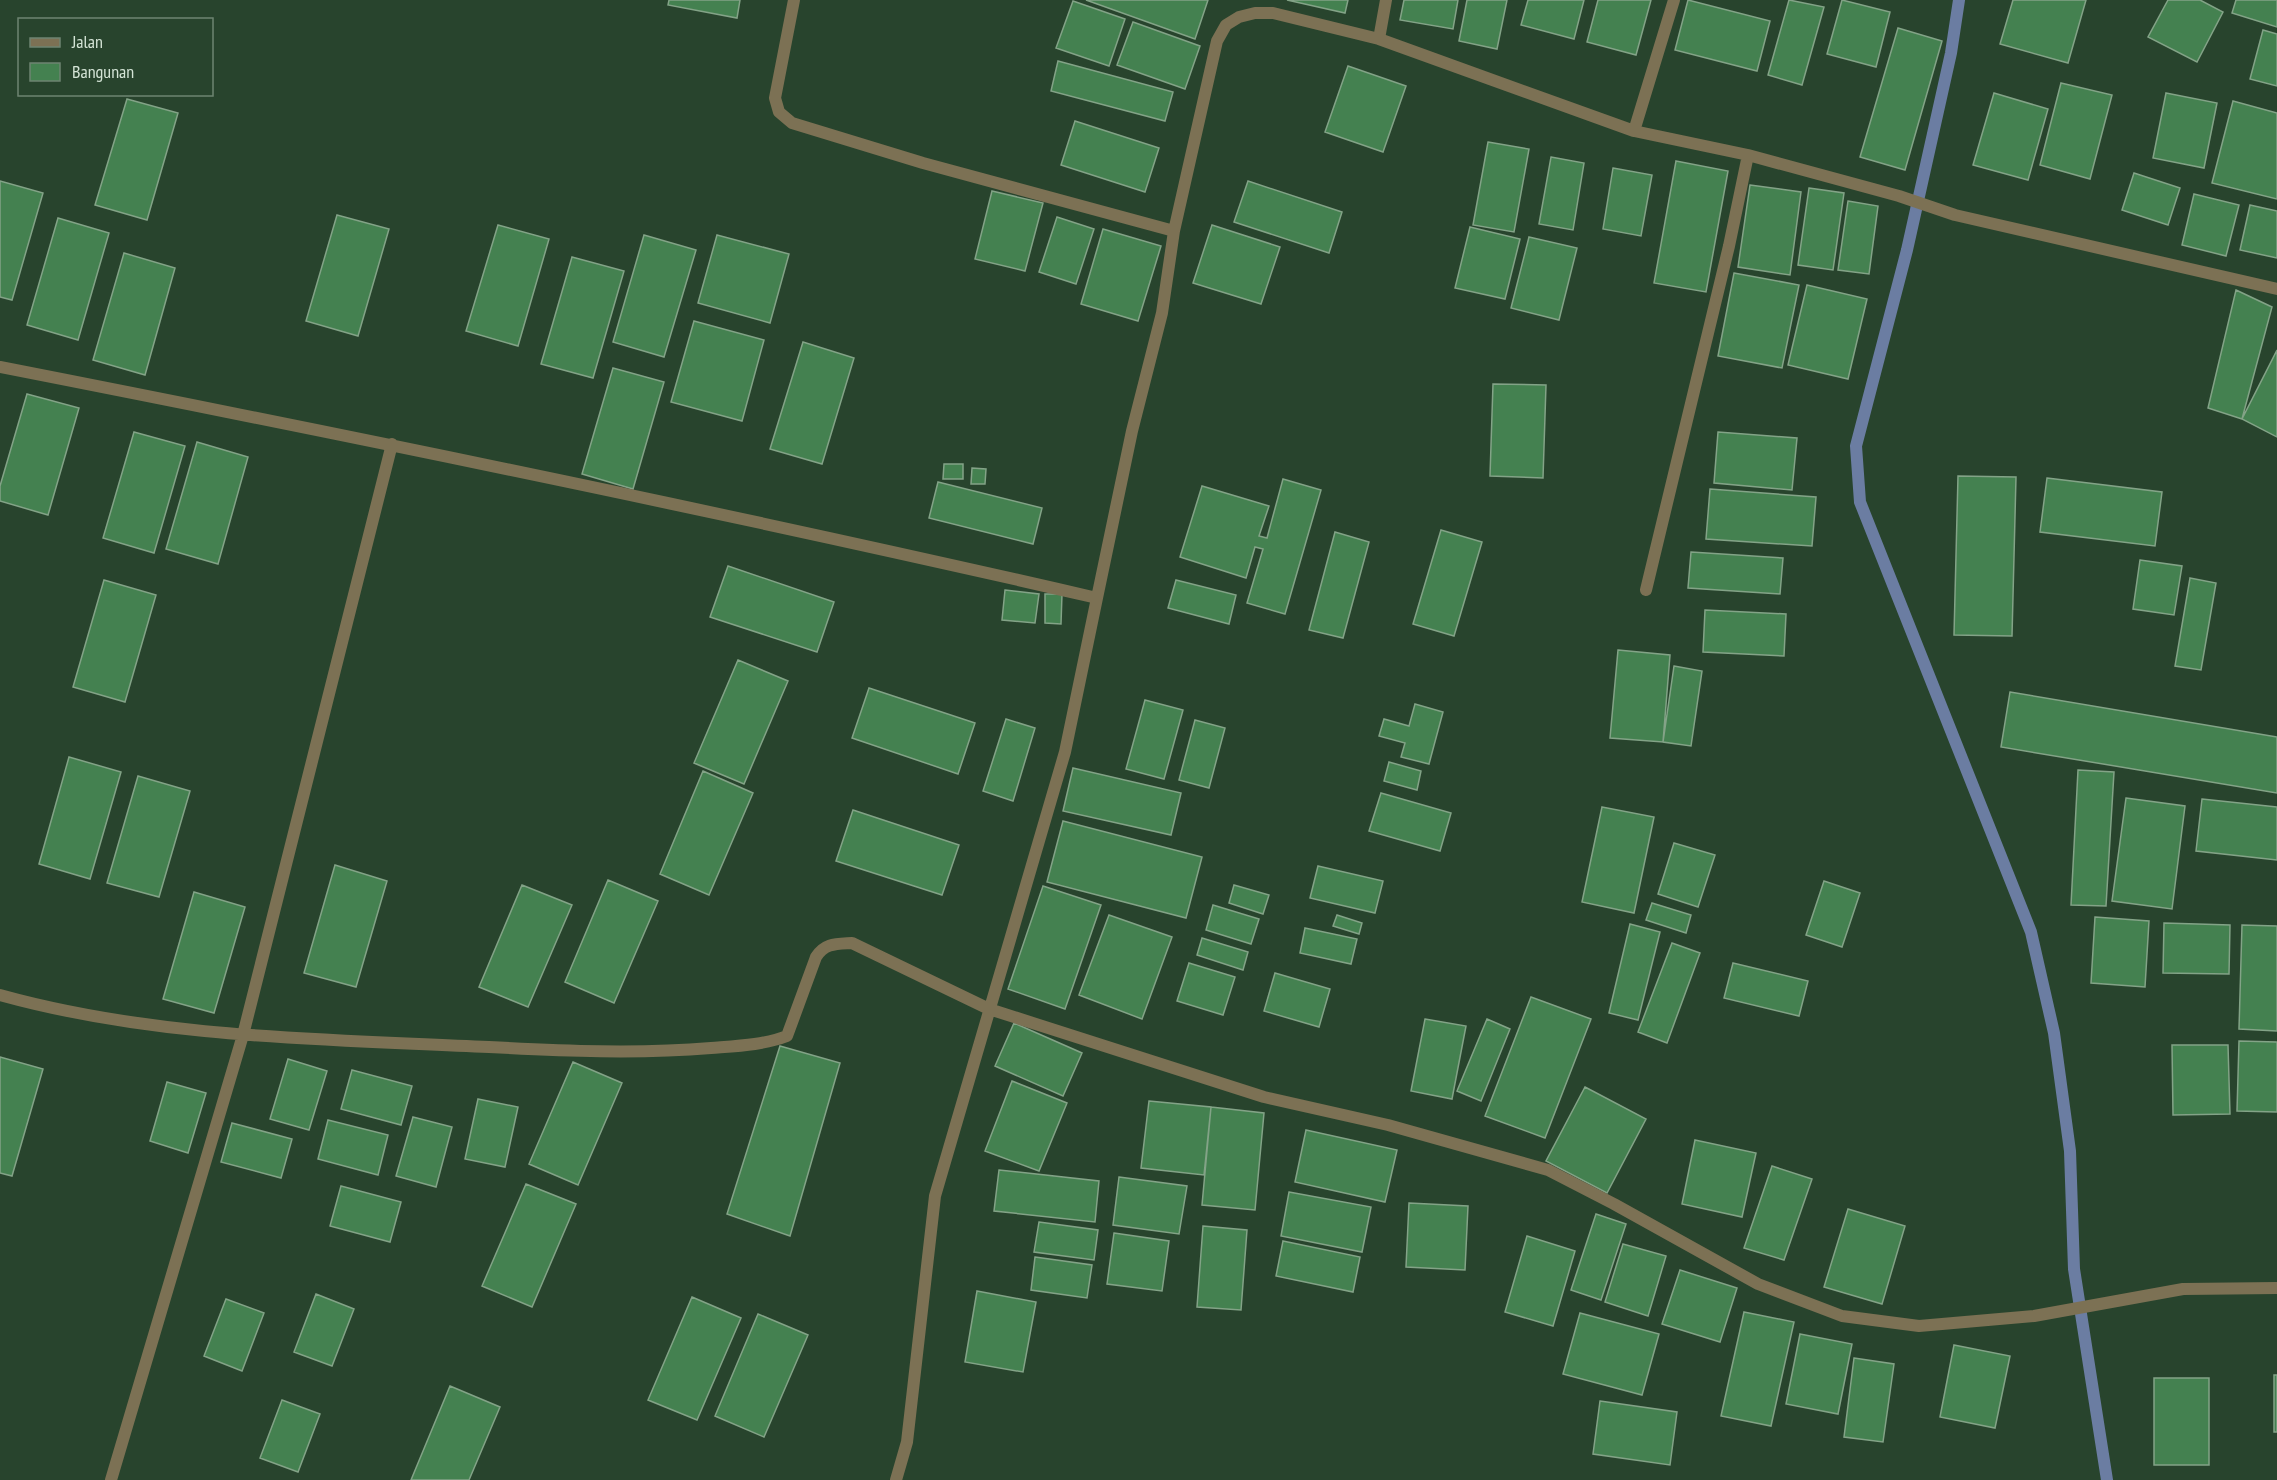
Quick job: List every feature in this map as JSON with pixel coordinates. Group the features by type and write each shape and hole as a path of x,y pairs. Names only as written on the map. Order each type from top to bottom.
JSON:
{"street":[{"path":"794,0 775,98 779,112 792,123 924,163 1174,231"},
{"path":"1379,39 1386,0"},
{"path":"1634,131 1674,0"},
{"path":"896,1480 908,1442 936,1196 1065,752 1132,431 1162,314 1174,231 1217,41 1226,25 1239,17 1255,13 1273,13 1379,39 1634,131 1748,155 1899,196 1955,215 2277,289"},
{"path":"1646,590 1729,246 1748,155"},
{"path":"0,367 392,444 855,542 1097,598"},
{"path":"111,1480 243,1035 392,444"},
{"path":"0,995 45,1007 165,1029 564,1051 680,1051 737,1046 787,1036 816,957 822,949 830,945 852,943 989,1009 1264,1097 1388,1125 1548,1170 1614,1203 1758,1284 1842,1316 1919,1326 2054,1312 2183,1289 2277,1288"}],"building":[{"path":"669,0 740,0 737,18 668,5"},
{"path":"1086,0 1208,0 1195,39"},
{"path":"1287,0 1348,0 1345,13"},
{"path":"1404,0 1458,0 1453,29 1400,20"},
{"path":"1467,0 1507,0 1497,49 1459,41"},
{"path":"1528,0 1584,0 1574,39 1521,25"},
{"path":"1598,0 1651,0 1636,55 1587,42"},
{"path":"1688,0 1770,21 1757,71 1675,50"},
{"path":"1789,0 1824,7 1802,85 1768,75"},
{"path":"1842,0 1890,12 1876,67 1827,54"},
{"path":"2013,0 2086,0 2068,63 2000,44"},
{"path":"2168,0 2200,0 2223,12 2197,62 2148,37"},
{"path":"2236,0 2277,0 2277,27 2232,13"},
{"path":"1073,1 1125,19 1109,66 1056,48"},
{"path":"1133,22 1200,46 1185,89 1117,65"},
{"path":"1898,28 1942,41 1905,170 1860,157"},
{"path":"2263,30 2277,34 2277,86 2250,79"},
{"path":"1058,61 1173,92 1165,121 1051,91"},
{"path":"1348,66 1406,86 1383,152 1325,132"},
{"path":"2061,83 2112,95 2090,179 2040,165"},
{"path":"1994,93 2048,109 2028,180 1973,165"},
{"path":"2166,93 2217,103 2204,168 2153,158"},
{"path":"127,99 178,113 147,220 95,205"},
{"path":"2233,101 2277,113 2277,199 2212,183"},
{"path":"1075,121 1159,148 1145,192 1061,165"},
{"path":"1488,142 1529,149 1514,232 1473,225"},
{"path":"1551,157 1584,163 1573,230 1539,224"},
{"path":"1676,161 1728,171 1706,292 1654,283"},
{"path":"1613,168 1652,175 1641,236 1603,229"},
{"path":"2134,173 2180,188 2168,225 2122,210"},
{"path":"0,181 43,193 12,300 0,297"},
{"path":"1248,181 1342,212 1329,253 1234,222"},
{"path":"1750,185 1801,192 1790,275 1738,267"},
{"path":"1809,188 1844,193 1833,270 1798,265"},
{"path":"992,191 1043,203 1025,271 975,259"},
{"path":"2194,194 2239,205 2226,256 2182,245"},
{"path":"1848,201 1878,206 1869,274 1838,270"},
{"path":"2250,205 2277,211 2277,258 2240,250"},
{"path":"337,215 389,229 358,336 306,321"},
{"path":"1057,217 1094,229 1076,284 1039,272"},
{"path":"58,218 109,233 78,340 27,325"},
{"path":"498,225 549,239 518,346 466,331"},
{"path":"1212,225 1280,247 1261,304 1193,283"},
{"path":"1470,227 1520,239 1505,299 1455,288"},
{"path":"1103,229 1161,246 1138,321 1081,304"},
{"path":"644,235 696,250 664,357 613,342"},
{"path":"717,235 789,254 770,323 698,303"},
{"path":"1529,237 1577,248 1559,320 1511,308"},
{"path":"124,253 175,268 145,375 93,360"},
{"path":"572,257 624,271 593,378 541,364"},
{"path":"1734,273 1799,285 1782,368 1718,356"},
{"path":"1807,285 1867,299 1848,379 1788,365"},
{"path":"2236,290 2272,307 2242,419 2208,408"},
{"path":"694,321 764,340 742,421 671,402"},
{"path":"803,342 854,358 822,464 770,449"},
{"path":"2277,350 2277,437 2242,419"},
{"path":"613,368 664,382 633,489 582,474"},
{"path":"1493,384 1546,385 1543,478 1490,476"},
{"path":"27,394 79,408 48,515 0,501 0,486"},
{"path":"134,432 185,446 154,553 103,538"},
{"path":"1718,432 1797,438 1792,490 1714,483"},
{"path":"197,442 248,457 218,564 166,549"},
{"path":"944,464 963,464 963,479 943,479"},
{"path":"972,468 986,469 985,484 971,484"},
{"path":"1958,476 2016,477 2012,636 1954,635"},
{"path":"2047,478 2162,492 2155,546 2040,532"},
{"path":"1283,479 1321,490 1285,614 1247,603 1263,549 1255,547 1246,578 1180,557 1202,486 1269,506 1259,536 1267,538"},
{"path":"938,482 1042,508 1033,544 929,518"},
{"path":"1710,489 1816,497 1812,546 1706,539"},
{"path":"1441,530 1482,542 1454,636 1413,624"},
{"path":"1335,532 1369,542 1343,638 1309,630"},
{"path":"1691,552 1783,558 1780,594 1688,588"},
{"path":"2140,560 2182,566 2174,615 2133,609"},
{"path":"728,566 834,602 817,652 710,617"},
{"path":"2190,578 2216,583 2201,670 2175,666"},
{"path":"104,580 156,595 125,702 73,687"},
{"path":"1176,580 1236,595 1229,624 1168,608"},
{"path":"1005,590 1039,594 1035,623 1002,620"},
{"path":"1045,594 1062,594 1061,624 1045,623"},
{"path":"1705,610 1786,614 1784,656 1703,652"},
{"path":"1618,650 1670,655 1663,742 1610,738"},
{"path":"738,660 788,681 744,784 694,763"},
{"path":"1674,666 1702,671 1691,746 1663,742"},
{"path":"869,688 975,723 958,774 852,738"},
{"path":"2010,692 2277,737 2277,793 2001,747"},
{"path":"1145,700 1183,710 1164,779 1126,769"},
{"path":"1415,704 1443,712 1429,764 1401,757 1405,743 1379,736 1384,719 1409,726"},
{"path":"1006,719 1035,728 1013,801 983,791"},
{"path":"1195,720 1225,728 1209,788 1179,780"},
{"path":"69,757 121,772 90,879 39,864"},
{"path":"1389,762 1421,771 1417,790 1384,781"},
{"path":"1073,768 1181,793 1171,835 1063,811"},
{"path":"2078,770 2114,772 2106,906 2071,905"},
{"path":"703,771 753,793 709,895 660,874"},
{"path":"138,776 190,791 159,897 107,883"},
{"path":"1381,793 1451,813 1440,851 1369,831"},
{"path":"2126,798 2185,806 2172,909 2112,901"},
{"path":"2202,799 2277,807 2277,860 2196,851"},
{"path":"1602,807 1654,817 1634,913 1582,902"},
{"path":"853,810 959,845 942,895 836,861"},
{"path":"1063,821 1202,857 1186,918 1047,882"},
{"path":"1674,843 1715,855 1698,907 1658,894"},
{"path":"335,865 387,881 356,987 304,973"},
{"path":"1318,866 1383,881 1375,913 1310,898"},
{"path":"608,880 658,901 614,1003 565,982"},
{"path":"1824,881 1860,893 1842,947 1806,935"},
{"path":"522,885 572,905 528,1007 479,987"},
{"path":"1234,885 1269,895 1263,914 1229,903"},
{"path":"1043,886 1101,905 1065,1009 1008,989"},
{"path":"194,892 245,907 214,1013 163,999"},
{"path":"1652,903 1691,915 1686,933 1646,920"},
{"path":"1213,905 1259,919 1251,944 1206,930"},
{"path":"1109,915 1172,937 1142,1019 1079,995"},
{"path":"1337,915 1362,923 1359,934 1333,926"},
{"path":"2095,917 2149,921 2145,987 2091,983"},
{"path":"2164,923 2230,925 2229,974 2163,973"},
{"path":"1630,924 1660,932 1638,1020 1609,1013"},
{"path":"2242,925 2277,926 2277,1031 2239,1029"},
{"path":"1305,928 1357,939 1351,964 1300,953"},
{"path":"1202,938 1248,952 1243,970 1197,955"},
{"path":"1672,943 1700,953 1667,1043 1638,1032"},
{"path":"1189,963 1235,977 1223,1015 1177,1001"},
{"path":"1733,963 1808,981 1799,1016 1724,998"},
{"path":"1275,973 1330,989 1319,1027 1264,1011"},
{"path":"1531,997 1591,1019 1545,1138 1485,1116"},
{"path":"1425,1019 1466,1026 1452,1099 1411,1091"},
{"path":"1487,1019 1510,1029 1481,1101 1457,1091"},
{"path":"1014,1023 1082,1053 1063,1096 995,1066"},
{"path":"2239,1041 2277,1042 2277,1112 2237,1111"},
{"path":"2172,1045 2228,1045 2230,1114 2173,1115"},
{"path":"780,1046 840,1063 790,1236 727,1214"},
{"path":"0,1057 43,1069 12,1176 0,1173"},
{"path":"288,1059 327,1071 309,1130 270,1119"},
{"path":"573,1062 622,1083 578,1185 529,1164"},
{"path":"352,1070 412,1086 401,1125 341,1109"},
{"path":"1012,1081 1067,1103 1039,1171 985,1151"},
{"path":"167,1082 206,1093 188,1153 150,1141"},
{"path":"1585,1087 1646,1119 1607,1193 1546,1161"},
{"path":"478,1099 518,1107 505,1167 465,1159"},
{"path":"1149,1101 1211,1107 1204,1175 1141,1168"},
{"path":"1211,1107 1264,1113 1255,1210 1202,1205"},
{"path":"413,1117 452,1127 436,1187 396,1176"},
{"path":"328,1120 388,1135 378,1175 318,1159"},
{"path":"232,1123 292,1139 281,1178 221,1162"},
{"path":"1306,1130 1397,1150 1385,1202 1295,1182"},
{"path":"1695,1140 1756,1153 1742,1217 1682,1204"},
{"path":"1772,1166 1812,1179 1784,1260 1744,1248"},
{"path":"999,1170 1099,1181 1095,1222 994,1211"},
{"path":"1119,1177 1187,1186 1179,1234 1113,1225"},
{"path":"526,1184 576,1204 532,1307 482,1286"},
{"path":"341,1186 401,1202 390,1242 330,1226"},
{"path":"1289,1192 1371,1207 1362,1252 1281,1236"},
{"path":"1409,1203 1468,1206 1465,1270 1406,1267"},
{"path":"1848,1209 1905,1226 1882,1304 1824,1287"},
{"path":"1596,1214 1626,1224 1601,1300 1571,1290"},
{"path":"1039,1222 1098,1230 1094,1260 1034,1252"},
{"path":"1203,1226 1247,1230 1241,1310 1197,1307"},
{"path":"1114,1233 1169,1241 1162,1291 1107,1284"},
{"path":"1527,1236 1575,1251 1553,1326 1505,1312"},
{"path":"1283,1241 1360,1257 1353,1292 1276,1276"},
{"path":"1623,1244 1666,1256 1648,1316 1605,1302"},
{"path":"1035,1257 1092,1265 1087,1298 1031,1290"},
{"path":"1680,1270 1737,1288 1720,1342 1662,1324"},
{"path":"977,1291 1036,1302 1023,1372 965,1362"},
{"path":"316,1294 354,1309 332,1366 294,1352"},
{"path":"692,1297 741,1318 697,1420 648,1400"},
{"path":"226,1299 264,1313 242,1371 204,1356"},
{"path":"1744,1312 1794,1322 1771,1426 1721,1416"},
{"path":"1580,1313 1659,1334 1642,1395 1563,1374"},
{"path":"758,1314 808,1335 764,1437 715,1416"},
{"path":"1800,1334 1852,1344 1838,1414 1786,1404"},
{"path":"1954,1345 2010,1356 1995,1428 1940,1417"},
{"path":"1854,1358 1894,1364 1883,1442 1844,1437"},
{"path":"2274,1375 2277,1375 2277,1432 2274,1432"},
{"path":"2154,1378 2209,1378 2209,1465 2154,1465"},
{"path":"450,1386 500,1407 469,1480 411,1480"},
{"path":"282,1400 320,1414 298,1472 260,1458"},
{"path":"1600,1401 1677,1412 1670,1465 1593,1454"}],"waterway":[{"path":"1959,0 1951,53 1907,250 1856,446 1860,502 2031,932 2054,1033 2070,1151 2074,1269 2107,1480"}]}
